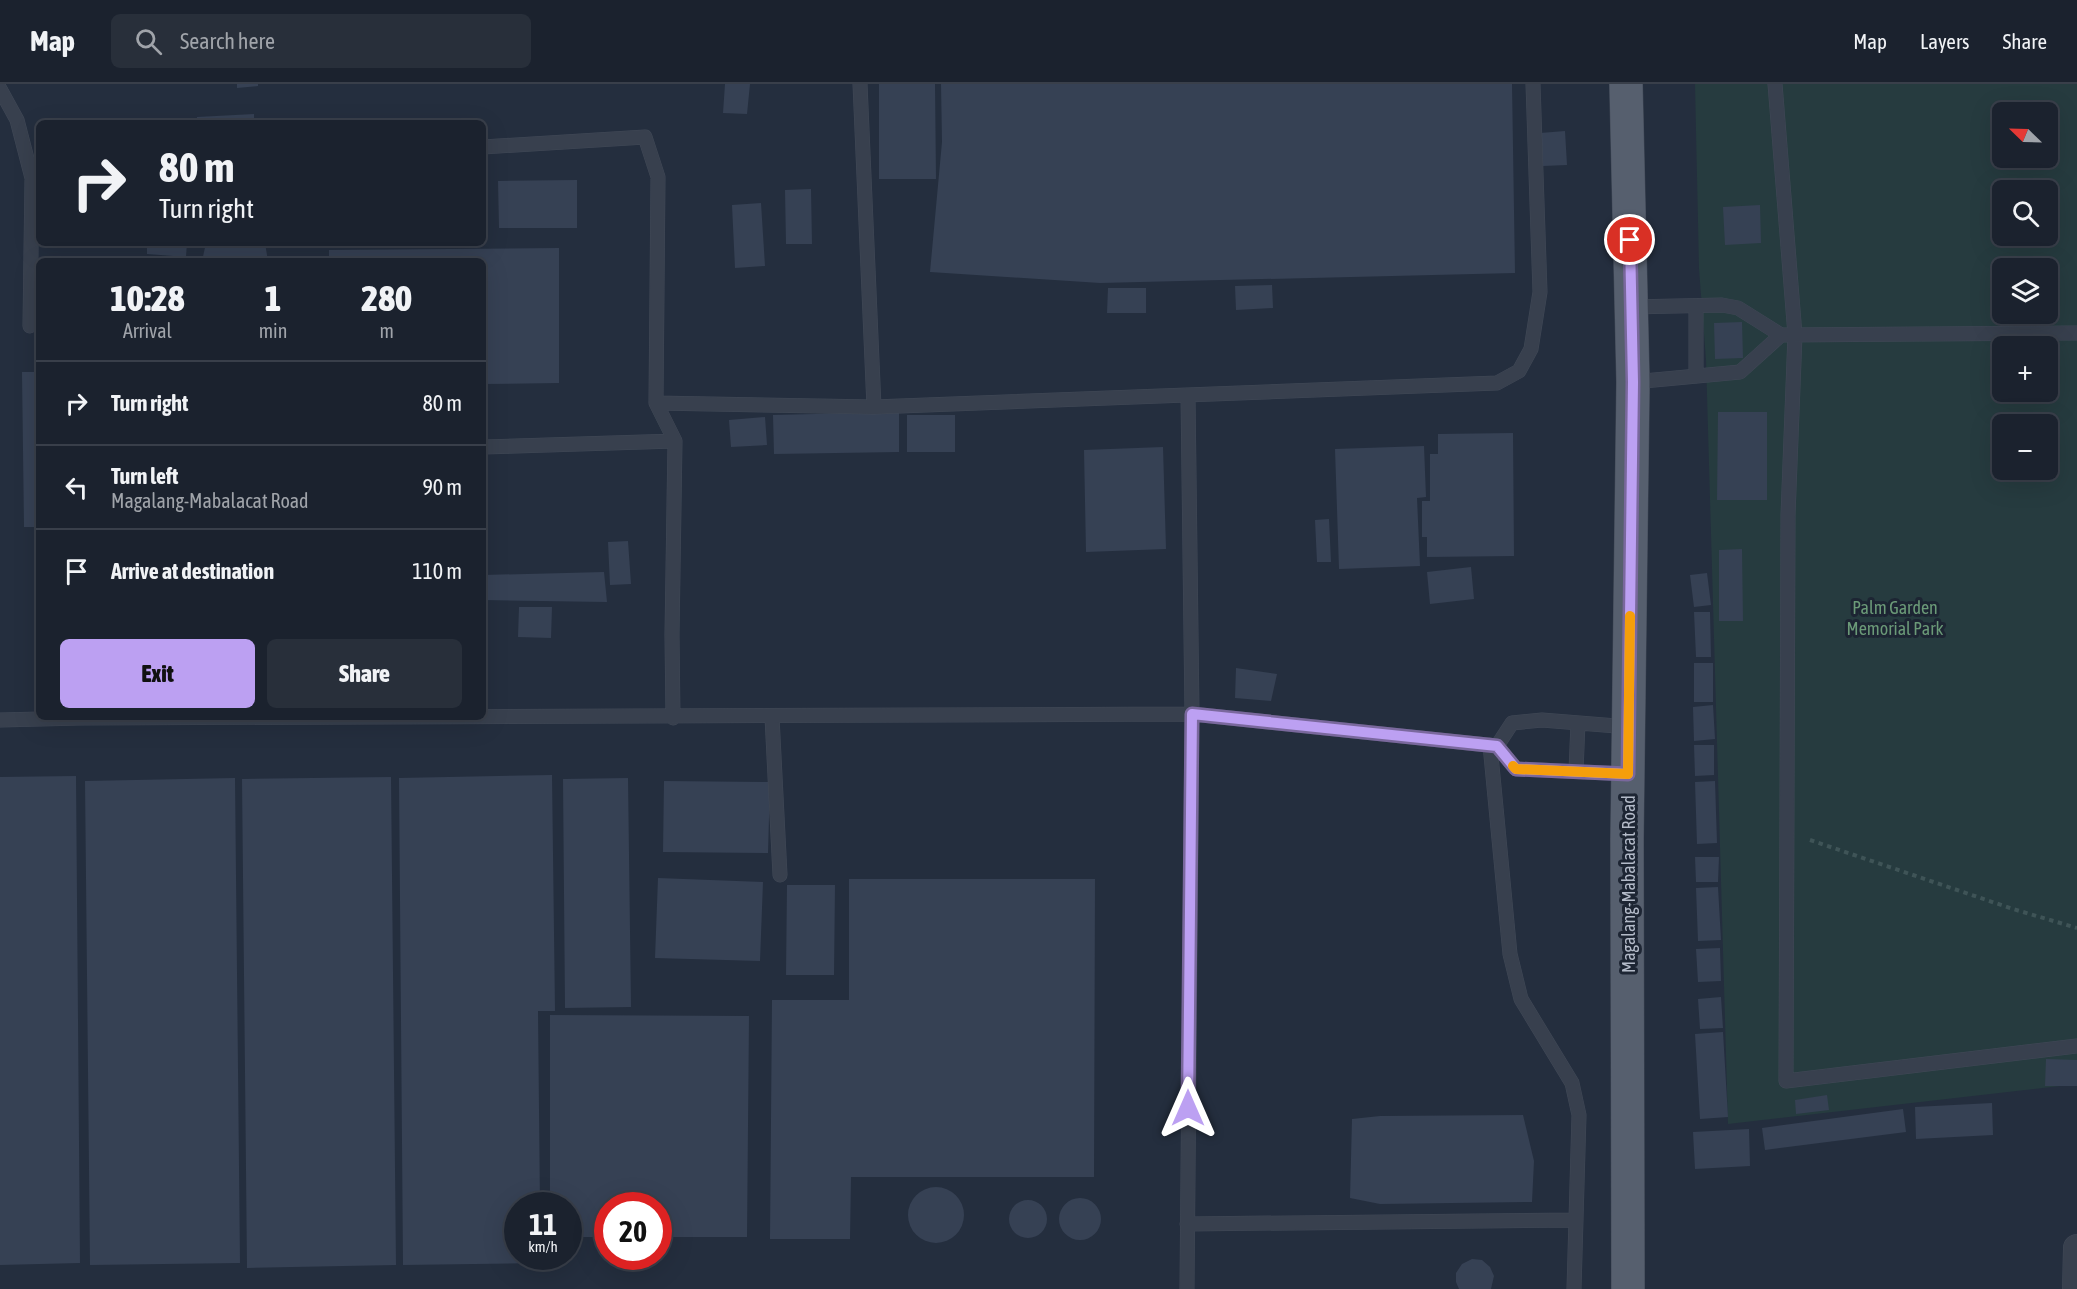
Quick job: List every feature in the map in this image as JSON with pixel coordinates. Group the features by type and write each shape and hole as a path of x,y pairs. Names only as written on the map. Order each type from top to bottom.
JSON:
{"main road":[{"name":"Magalang-Mabalacat Road","path":"1626,84 1633,382 1628,774 1628,1289"}],"street":[{"path":"2076,1289 2077,1248"}],"lane":[{"path":"860,84 874,406"},
{"path":"656,403 874,406 1497,383 1519,371 1531,349 1540,292 1533,84"},
{"path":"1775,84 1788,335 1786,1081 2077,1046"},
{"path":"0,89 17,120 36,178 30,326"},
{"path":"486,147 645,136 658,177 656,403 675,441 673,718"},
{"path":"1631,307 1722,305 1738,308 1788,335 2077,333"},
{"path":"1696,306 1696,375"},
{"path":"1633,382 1740,372 1788,335"},
{"path":"1187,1289 1192,714 1188,395"},
{"path":"486,447 675,441"},
{"path":"486,718 1192,714 1494,746 1516,769 1628,774"},
{"path":"772,717 780,875"},
{"path":"0,720 36,719"},
{"path":"1574,1289 1579,1114 1572,1083 1521,999 1510,954 1494,746 1512,723 1542,720 1629,727"},
{"path":"1576,771 1578,723"},
{"path":"1187,1224 1575,1220"}],"path":[{"path":"1786,832 2013,909 2077,928"}],"green space":[{"name":"Palm Garden Memorial Park","path":"1695,84 2077,84 2077,1084 1728,1124 1706,360 1699,269"}],"building":[{"path":"237,84 258,84 258,86 237,88"},
{"path":"725,84 750,84 747,114 723,113"},
{"path":"879,84 935,84 936,179 879,179"},
{"path":"941,84 1512,84 1515,273 1100,283 930,272 942,142"},
{"path":"254,114 254,120 197,120 197,117"},
{"path":"1565,131 1567,165 1543,166 1540,133"},
{"path":"577,180 577,228 499,228 498,181"},
{"path":"811,189 812,244 786,244 785,190"},
{"path":"761,203 765,266 735,268 732,205"},
{"path":"1760,205 1761,243 1725,245 1723,207"},
{"path":"147,246 187,246 186,257 147,254"},
{"path":"205,246 266,246 268,258 203,258"},
{"path":"559,248 559,383 486,384 486,258 329,258 329,250"},
{"path":"1272,285 1273,308 1236,310 1235,286"},
{"path":"1108,288 1146,288 1146,313 1107,313"},
{"path":"1742,322 1743,358 1715,359 1714,323"},
{"path":"22,372 36,372 36,527 24,527"},
{"path":"899,412 899,452 774,454 773,415"},
{"path":"1718,412 1767,412 1767,500 1717,500"},
{"path":"907,415 955,415 955,452 907,452"},
{"path":"765,417 767,445 731,447 729,420"},
{"path":"1513,433 1514,556 1427,557 1427,537 1422,537 1422,501 1430,501 1430,454 1438,454 1438,434"},
{"path":"1424,446 1426,497 1417,498 1420,566 1339,569 1335,449"},
{"path":"1163,447 1166,549 1086,552 1084,450"},
{"path":"1329,519 1331,562 1317,562 1315,520"},
{"path":"628,541 631,584 610,585 608,542"},
{"path":"1742,549 1743,621 1719,621 1719,550"},
{"path":"1471,567 1474,599 1430,604 1427,572"},
{"path":"604,572 607,602 486,600 486,575"},
{"path":"1707,573 1711,605 1694,607 1690,575"},
{"path":"519,607 552,607 551,638 518,637"},
{"path":"1694,612 1710,612 1711,657 1696,657"},
{"path":"1694,663 1713,663 1713,702 1694,702"},
{"path":"1236,668 1277,674 1271,701 1235,698"},
{"path":"1713,705 1715,739 1694,741 1693,707"},
{"path":"1694,745 1714,745 1714,775 1695,776"},
{"path":"552,775 555,1011 538,1011 540,1192 504,1192 504,1264 403,1265 399,778"},
{"path":"76,776 80,1263 0,1265 0,777"},
{"path":"391,777 396,1265 247,1268 242,779"},
{"path":"235,778 240,1263 90,1265 85,781"},
{"path":"628,778 631,1007 565,1008 563,779"},
{"path":"664,781 770,782 768,853 663,852"},
{"path":"1715,781 1717,843 1697,844 1695,782"},
{"path":"1695,857 1719,857 1718,882 1696,882"},
{"path":"658,878 763,882 760,961 655,958"},
{"path":"849,879 1095,879 1094,1177 851,1177 850,1239 770,1239 772,1000 849,1000"},
{"path":"787,885 835,885 834,975 786,975"},
{"path":"1718,887 1721,940 1698,941 1696,888"},
{"path":"1720,948 1721,981 1698,982 1696,949"},
{"path":"1721,997 1723,1028 1700,1029 1698,999"},
{"path":"550,1015 749,1016 747,1237 672,1237 672,1192 594,1192 594,1237 582,1237 582,1192 550,1192"},
{"path":"1723,1032 1728,1117 1700,1119 1695,1034"},
{"path":"2046,1059 2077,1060 2077,1086 2045,1086"},
{"path":"1827,1095 1829,1110 1796,1114 1795,1100"},
{"path":"1992,1103 1993,1135 1916,1139 1915,1107"},
{"path":"1903,1109 1906,1132 1765,1150 1762,1128"},
{"path":"1523,1115 1534,1161 1532,1202 1380,1204 1350,1198 1352,1119 1380,1116"},
{"path":"1749,1129 1750,1166 1695,1169 1693,1132"},
{"path":"936,1187 947,1189 956,1195 962,1204 964,1215 962,1226 956,1235 947,1241 936,1243 925,1241 916,1235 910,1226 908,1215 910,1204 916,1195 925,1189"},
{"path":"1080,1198 1095,1204 1101,1219 1095,1234 1080,1240 1065,1234 1059,1219 1065,1204"},
{"path":"1028,1200 1035,1201 1041,1206 1046,1212 1046,1226 1041,1232 1035,1237 1028,1238 1021,1237 1015,1232 1010,1226 1009,1219 1010,1212 1015,1206 1021,1201"},
{"path":"1472,1259 1482,1260 1490,1267 1494,1276 1491,1289 1459,1289 1456,1273 1462,1264"}],"slow traffic":[{"path":"1513,766 1516,769 1628,774 1630,616"}],"route":[{"path":"1188,1108 1192,714 1497,746 1516,769 1628,774 1633,382 1630,240"}]}
